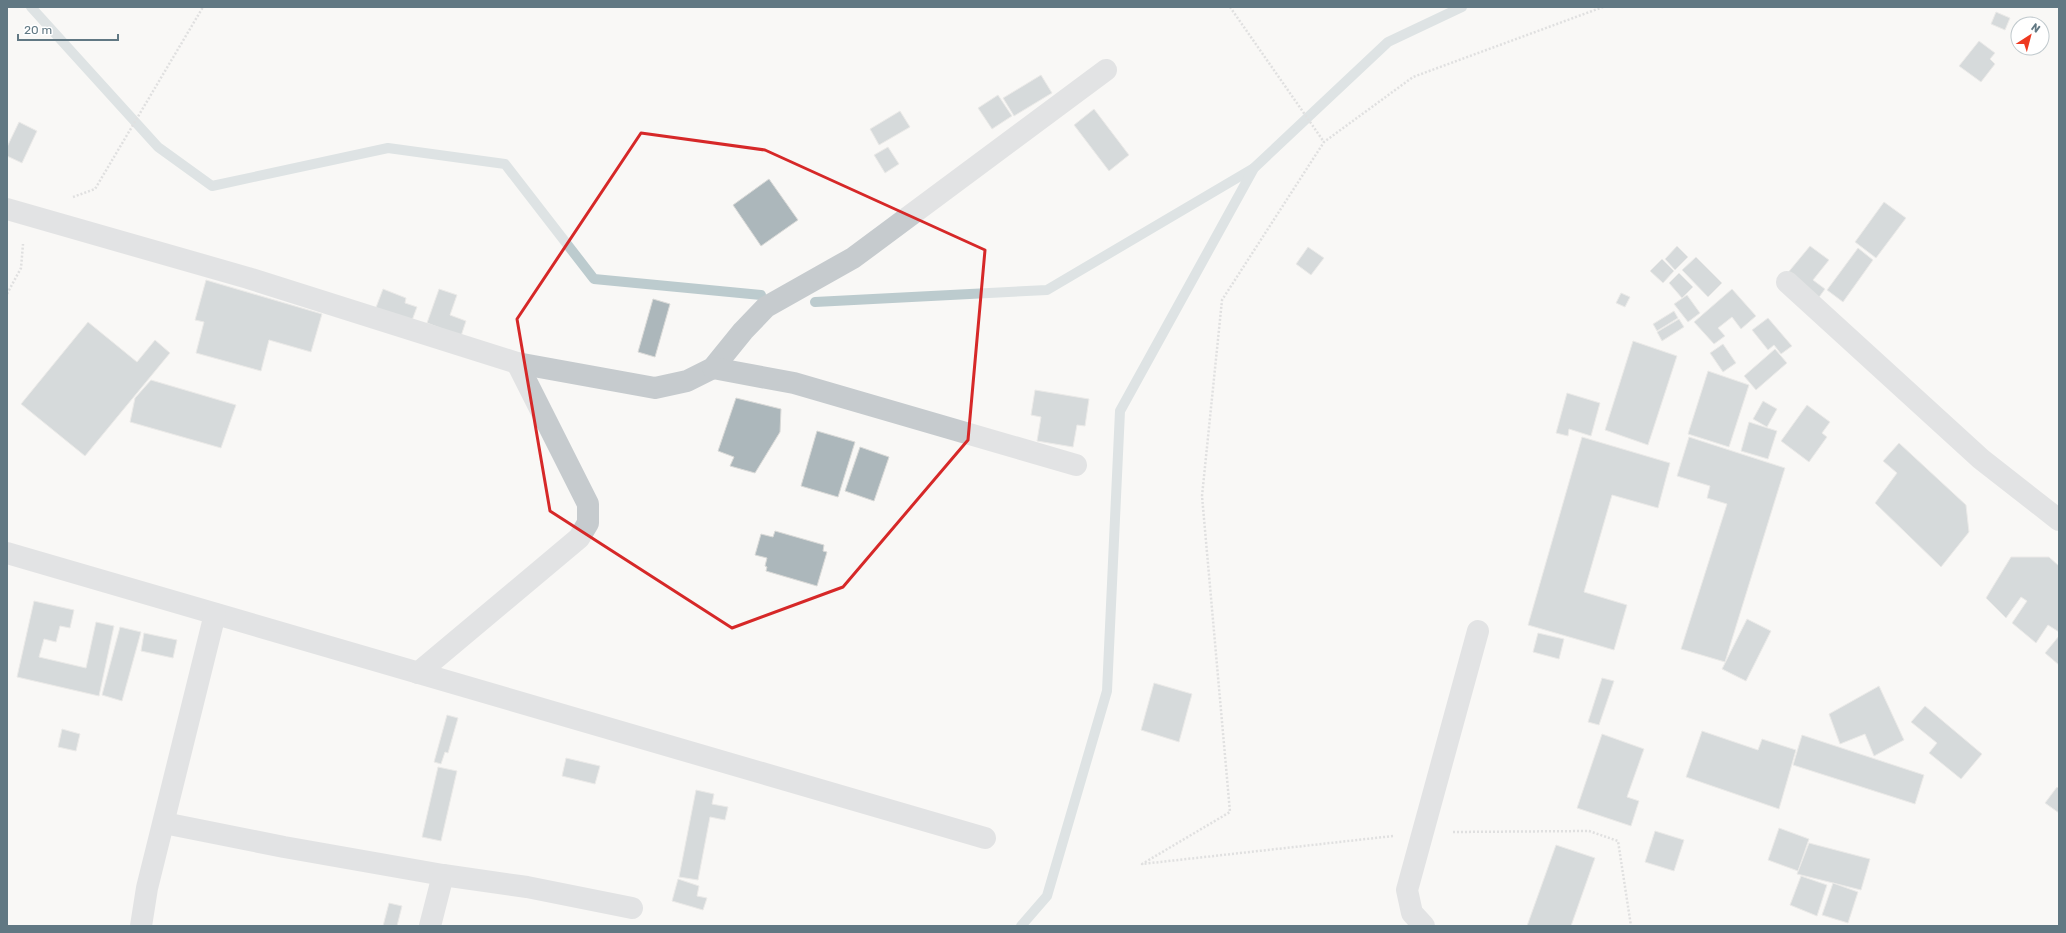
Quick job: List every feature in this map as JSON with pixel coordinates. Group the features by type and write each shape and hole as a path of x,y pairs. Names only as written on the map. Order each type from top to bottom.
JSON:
{"street":[{"path":"16,212 248,278 517,362 655,388 687,381 713,368 743,331 766,307 853,258 1106,70"},
{"path":"1787,282 1981,459 2059,520"},
{"path":"418,673 578,538 588,523 588,504 517,362"},
{"path":"713,368 794,383 1076,465"},
{"path":"7,553 985,838"},
{"path":"141,926 148,888 215,614"},
{"path":"1424,926 1412,913 1407,890 1478,631"},
{"path":"164,823 443,876 528,886 632,908"},
{"path":"430,926 443,876"}],"path":[{"path":"67,199 95,189 203,7"},
{"path":"1230,7 1324,142"},
{"path":"1603,7 1413,77 1324,142 1222,300 1202,496 1230,812 1142,864 1423,832 1589,831 1618,841 1630,925"},
{"path":"7,294 21,268 16,212"}],"highlighted area":[{"path":"641,133 765,150 985,250 968,440 843,587 732,628 550,511 517,319"}],"building":[{"path":"1996,12 2010,18 2005,30 1991,24"},
{"path":"1979,41 1995,53 1990,59 1995,64 1981,82 1959,66"},
{"path":"1041,75 1052,93 1014,116 1003,98"},
{"path":"998,95 1012,116 992,129 978,108"},
{"path":"1094,109 1129,155 1109,171 1074,125"},
{"path":"900,111 910,127 879,145 870,129"},
{"path":"19,122 37,131 22,163 7,156 7,147"},
{"path":"888,147 899,164 885,173 874,155"},
{"path":"769,179 798,220 761,246 733,205"},
{"path":"1884,202 1906,218 1876,258 1855,242"},
{"path":"1677,246 1688,257 1675,270 1665,259"},
{"path":"1810,246 1829,260 1813,280 1825,289 1817,300 1786,275"},
{"path":"1308,247 1324,258 1311,275 1296,264"},
{"path":"1858,248 1873,260 1843,302 1827,290"},
{"path":"1696,257 1722,283 1708,297 1682,270"},
{"path":"1662,259 1674,271 1663,283 1650,271"},
{"path":"1679,273 1693,287 1682,298 1669,283"},
{"path":"206,280 322,314 311,352 269,340 261,371 196,353 204,322 195,320"},
{"path":"383,289 406,298 405,303 417,307 411,323 375,310"},
{"path":"439,289 457,295 450,315 466,321 461,336 427,323"},
{"path":"1732,289 1756,316 1741,329 1732,317 1718,328 1725,336 1714,344 1694,322"},
{"path":"1621,293 1630,297 1625,307 1616,303"},
{"path":"1687,295 1700,313 1688,322 1674,304"},
{"path":"653,299 670,304 655,357 638,352"},
{"path":"1674,311 1678,318 1657,331 1653,324"},
{"path":"1768,318 1792,346 1781,354 1774,345 1768,350 1752,330"},
{"path":"1679,319 1684,327 1662,341 1657,332"},
{"path":"88,322 137,362 155,340 170,353 85,456 21,404"},
{"path":"1633,341 1677,356 1648,445 1605,430"},
{"path":"1723,344 1736,363 1723,372 1710,353"},
{"path":"1775,349 1787,363 1756,390 1744,376"},
{"path":"1708,371 1749,385 1729,447 1688,434"},
{"path":"151,380 236,405 221,448 130,422 135,398"},
{"path":"1035,390 1089,399 1085,426 1077,425 1073,447 1037,441 1041,417 1031,415"},
{"path":"1567,393 1600,403 1591,436 1569,429 1568,436 1556,433"},
{"path":"736,398 781,409 780,432 755,473 730,466 734,457 718,451"},
{"path":"1763,401 1777,409 1767,427 1753,419"},
{"path":"1807,405 1830,422 1822,433 1827,437 1809,462 1781,441"},
{"path":"1749,422 1777,431 1768,459 1741,451"},
{"path":"817,431 855,442 838,497 801,486"},
{"path":"1582,437 1670,463 1658,508 1612,495 1584,592 1627,605 1614,650 1528,625"},
{"path":"1689,437 1785,468 1725,662 1681,649 1727,504 1707,498 1710,486 1677,476"},
{"path":"1899,443 1966,505 1969,532 1941,567 1875,503 1897,473 1883,461"},
{"path":"860,447 889,457 874,501 845,491"},
{"path":"775,531 824,545 823,551 827,552 817,586 766,571 767,567 765,566 767,558 755,555 761,534 773,537"},
{"path":"2011,557 2049,557 2059,566 2059,632 2048,625 2036,643 2012,623 2027,601 2021,597 2006,618 1986,598"},
{"path":"34,601 74,610 70,628 60,626 56,642 44,639 39,657 86,668 96,622 114,626 99,696 17,677"},
{"path":"1747,619 1771,631 1746,681 1722,669"},
{"path":"120,627 141,632 122,701 102,695"},
{"path":"144,633 177,640 173,658 141,651"},
{"path":"1538,633 1564,639 1559,659 1533,652"},
{"path":"2059,636 2059,665 2045,653"},
{"path":"1602,678 1614,681 1599,725 1588,722"},
{"path":"1154,683 1192,694 1179,742 1141,730"},
{"path":"1879,686 1904,740 1874,756 1865,734 1840,744 1829,714"},
{"path":"1925,706 1982,754 1961,779 1929,753 1937,743 1911,722"},
{"path":"447,715 458,718 448,753 445,752 441,764 434,762"},
{"path":"62,729 80,734 76,751 58,747"},
{"path":"1702,731 1758,750 1762,739 1796,750 1779,809 1686,777"},
{"path":"1602,734 1644,749 1627,797 1639,801 1631,826 1577,808"},
{"path":"1802,735 1924,775 1915,804 1793,765"},
{"path":"566,758 600,766 595,784 562,776"},
{"path":"438,767 457,771 441,841 422,837"},
{"path":"2057,787 2059,789 2059,813 2045,803"},
{"path":"696,790 714,794 712,804 728,807 725,820 710,817 698,880 679,877"},
{"path":"1779,828 1809,839 1798,871 1768,860"},
{"path":"1655,831 1684,840 1674,871 1645,862"},
{"path":"1809,843 1870,859 1861,890 1797,874"},
{"path":"1556,845 1595,858 1571,926 1527,926"},
{"path":"1801,876 1827,885 1817,916 1790,905"},
{"path":"678,879 699,886 697,896 707,898 703,910 672,901"},
{"path":"1833,883 1858,892 1848,923 1822,915"},
{"path":"389,903 402,906 397,926 383,926"}],"waterway":[{"path":"31,7 158,147 212,186 388,148 505,164 594,279 761,295"},
{"path":"1021,926 1047,896 1107,691 1120,411 1254,168 1388,42 1462,7"},
{"path":"815,302 1047,290 1254,168"}]}
